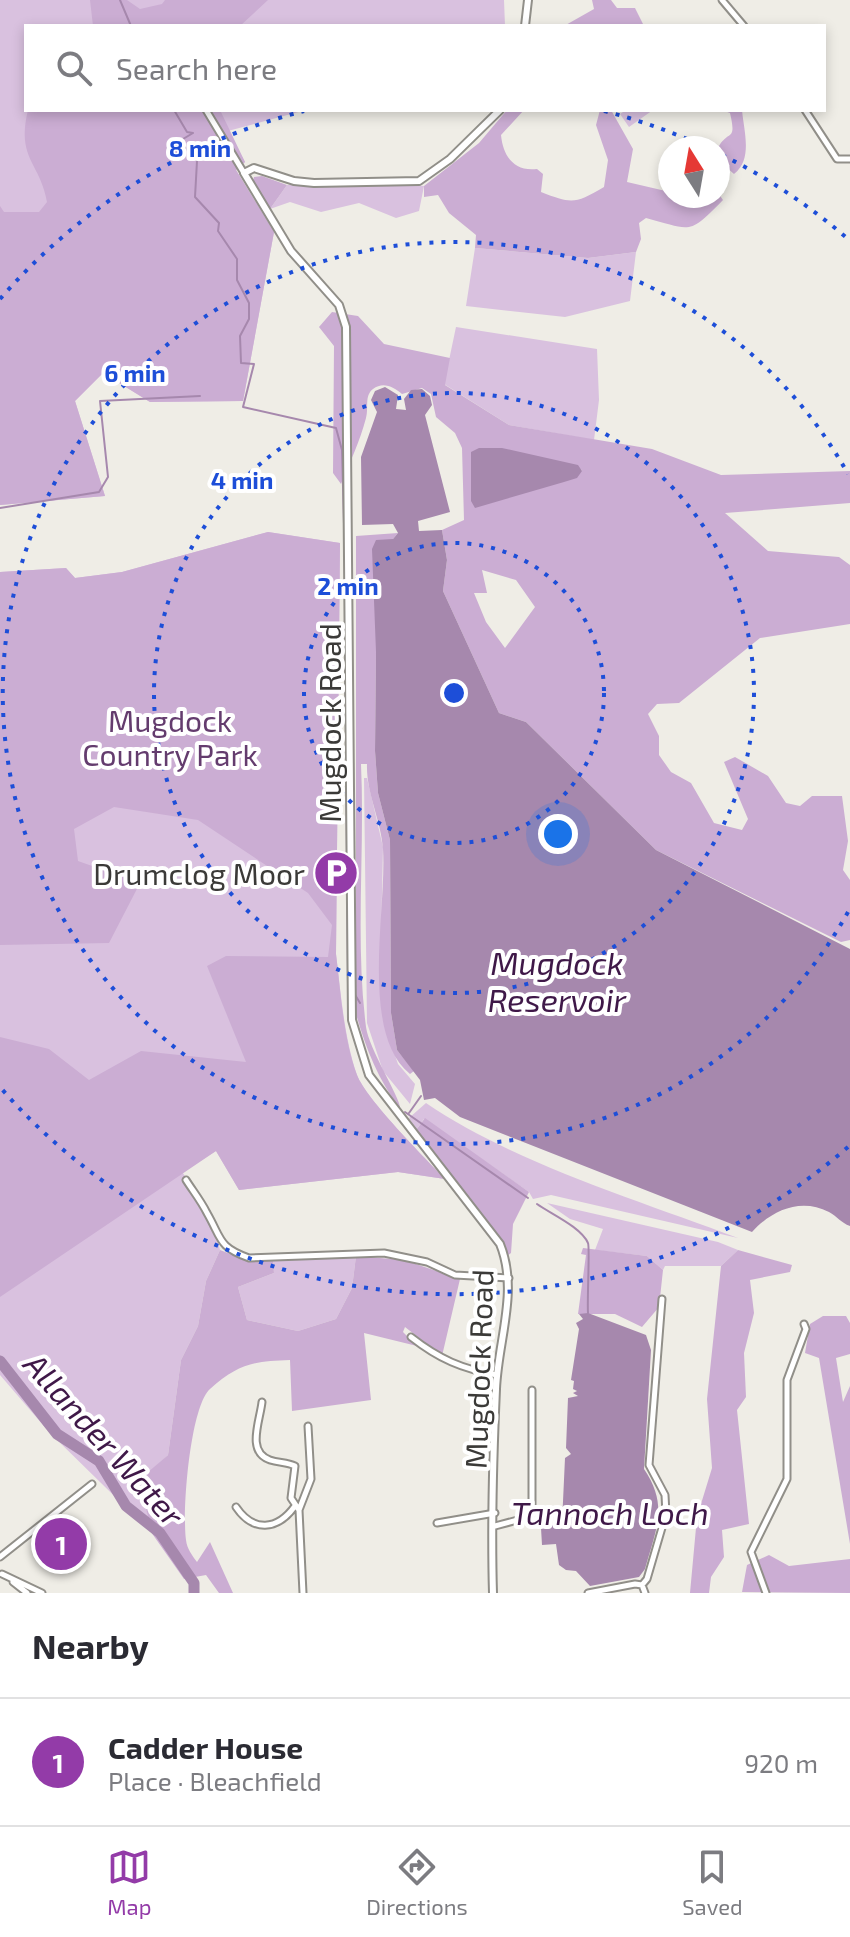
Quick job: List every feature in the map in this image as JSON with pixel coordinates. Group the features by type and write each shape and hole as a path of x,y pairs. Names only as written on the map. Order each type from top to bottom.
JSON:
{"street":[{"path":"525,24 528,3 536,0"},
{"path":"722,0 742,24"},
{"path":"207,112 244,173 254,168 294,181 314,183 419,181 450,159 498,112"},
{"path":"806,112 837,159 850,159"},
{"name":"Mugdock Road","path":"244,173 291,251 339,305 346,327 352,1020 369,1075 500,1244 509,1278 497,1375 493,1593"},
{"path":"186,1180 209,1215 215,1234 229,1251 249,1258 384,1253 427,1262 455,1275 509,1278"},
{"path":"588,1593 642,1585 647,1579 666,1514 665,1495 649,1465 662,1299"},
{"path":"766,1593 751,1552 787,1479 787,1380 806,1329 804,1324"},
{"path":"411,1337 425,1351 452,1365 497,1375"},
{"path":"495,1526 525,1518 532,1511 532,1390"},
{"path":"262,1402 255,1443 261,1455 295,1466 291,1498 297,1508 303,1593"},
{"path":"236,1507 250,1524 259,1527 279,1521 297,1508 311,1479 308,1426"},
{"path":"0,1557 92,1484"},
{"path":"437,1523 495,1513"},
{"path":"1,1574 31,1592 42,1593"},
{"path":"642,1585 645,1593"}],"green space":[{"path":"0,0 504,0 505,24 24,24 24,112 299,112 228,131 245,162 236,170 274,232 243,401 150,402 103,373 75,401 105,496 0,505"},
{"path":"90,0 127,0 140,9 162,4 165,0 268,0 242,24 93,24"},
{"path":"592,0 611,0 617,8 635,8 643,24 568,24 594,9"},
{"path":"28,112 221,112 245,162 236,170 274,232 243,401 150,402 103,373 75,401 105,496 0,505 0,206 4,212 39,212 47,202 27,150"},
{"path":"505,112 522,112 501,135 507,156 522,168 537,169 543,174 541,192 560,199 586,197 604,187 608,160 596,125 599,112 612,112 633,149 627,182 658,189 658,208 715,208 703,220 689,227 646,218 639,223 641,239 636,252 588,258 475,248 476,235 449,213 438,195 424,197 424,186 479,143"},
{"path":"623,112 650,112 629,127 620,114"},
{"path":"727,112 742,112 744,161 734,174 730,170 729,136 732,128"},
{"path":"262,176 287,185 270,209 253,181 254,177"},
{"path":"287,185 424,186 419,211 396,218 359,203 321,212 290,202 270,209"},
{"path":"475,248 588,258 636,252 630,301 565,317 466,306"},
{"path":"332,312 358,316 384,344 450,358 445,385 509,425 652,449 721,475 850,471 850,503 725,513 768,551 839,557 850,565 850,624 760,638 679,703 657,704 648,714 659,736 659,755 671,772 691,783 714,823 742,830 748,819 724,762 735,757 768,776 786,803 800,806 812,796 842,796 848,841 843,870 850,880 850,940 841,942 656,850 526,722 499,713 443,591 447,560 442,530 464,520 462,448 455,433 436,417 431,394 422,388 402,394 392,387 381,385 369,395 364,427 341,484 333,473 334,346 319,327","holes":["473,451 498,451 582,470 581,471","482,570 516,580 535,607 505,648 486,622 474,593 487,593"]},
{"path":"456,327 597,349 599,400 594,440 509,425 444,384"},
{"name":"Mugdock Country Park","path":"268,532 340,543 336,954 346,1031 357,1075 363,1085 397,1128 445,1179 398,1172 239,1190 216,1151 182,1172 208,1206 220,1250 206,1281 198,1326 181,1360 168,1455 141,1480 151,1532 49,1432 0,1375 0,572 66,568 75,578 122,572"},
{"name":"Mugdock Country Park","path":"268,532 340,543 336,954 346,1031 352,1061 363,1085 397,1128 445,1179 398,1172 239,1190 216,1151 0,1297 0,1037 49,1049 89,1080 141,1051 246,1062 207,966 226,956 328,957 332,925 308,893 198,820 114,807 74,829 78,861 140,883 109,943 0,945 0,572 66,568 75,578 122,572"},
{"path":"398,533 393,539 376,652 375,751 378,793 390,840 391,1013 397,1050 414,1071 410,1074 394,1055 385,1030 380,1001 383,849 367,764 361,764 361,928 368,1037 400,1109 374,1063 356,1014 356,536"},
{"path":"364,778 367,778 383,847 380,984 383,1020 398,1064 415,1084 410,1104 383,1071 367,1023"},
{"path":"426,1103 498,1144 537,1162 738,1238 551,1195 533,1199 529,1192 424,1119 416,1130 409,1118"},
{"path":"425,1118 529,1192 513,1224 511,1253 507,1256 502,1242 416,1130"},
{"path":"547,1203 718,1242 738,1250 721,1266 665,1266 663,1270 647,1256 595,1250 603,1229 570,1219"},
{"path":"583,1248 647,1256 663,1270 659,1307 642,1327 615,1314 578,1314 586,1255 581,1254"},
{"path":"220,1250 249,1261 273,1260 274,1273 238,1287 247,1320 298,1331 336,1319 352,1288 356,1256 404,1260 460,1279 442,1356 405,1327 403,1332 417,1346 364,1333 371,1400 292,1411 290,1360 266,1361 238,1369 210,1389 197,1416 193,1437 185,1507 186,1540 197,1562 210,1542 233,1593 219,1593 206,1575 184,1579 151,1532 140,1479 168,1455 181,1360 198,1326 206,1281"},
{"path":"738,1250 792,1265 790,1272 750,1280 754,1313 744,1353 746,1397 737,1410 749,1524 722,1530 724,1557 711,1577 709,1593 690,1593 697,1517 712,1468 707,1399 721,1266"},
{"path":"356,1256 352,1288 336,1319 298,1331 247,1320 238,1287 274,1273 273,1260"},
{"path":"823,1316 846,1316 850,1323 850,1354 836,1358 843,1402 850,1386 850,1544 819,1358 805,1353 810,1324"},
{"path":"769,1555 789,1566 850,1559 850,1593 742,1592 747,1565"}],"water":[{"name":"Mugdock Reservoir","path":"385,387 398,395 396,409 406,410 404,399 411,390 422,389 430,396 432,405 425,415 450,512 418,521 419,531 442,530 447,560 443,591 499,713 526,722 656,850 850,949 850,1226 829,1212 797,1206 777,1212 752,1232 460,1117 435,1098 424,1100 420,1080 397,1050 391,1013 390,840 378,793 375,751 376,652 372,549 376,540 393,539 398,533 393,524 362,525 361,457 377,412 371,400 375,391"},
{"path":"479,448 502,448 578,465 582,471 577,478 475,508 471,501 471,452"},
{"name":"Tannoch Loch","path":"588,1313 646,1335 651,1350 644,1469 652,1482 658,1506 653,1542 645,1569 639,1577 590,1586 576,1571 559,1565 556,1544 542,1545 541,1528 562,1523 565,1458 571,1454 566,1448 568,1398 578,1396 573,1393 577,1391 573,1389 574,1381 571,1380 579,1329 576,1323 583,1319 579,1314"}],"waterway":[{"path":"120,0 130,24"},
{"path":"175,112 187,132 193,133 183,139 183,145 197,161 195,197 219,223 218,231 237,259 237,280 249,303 249,319 240,336 241,363 254,364 243,407 336,428 342,450 345,560"},
{"path":"0,508 99,492 108,477 100,401 200,396"},
{"path":"345,603 348,984"},
{"path":"354,993 360,1003"},
{"path":"409,1113 421,1096"},
{"path":"405,1112 528,1198"},
{"path":"537,1204 572,1226 588,1243 588,1313"},
{"name":"Allander Water","path":"0,1361 57,1434 99,1461 126,1506 160,1533 194,1583 194,1593"}],"place":[{"name":"Drumclog Moor","path":"336,873"},
{"name":"Cadder House","path":"61,1544"}]}
